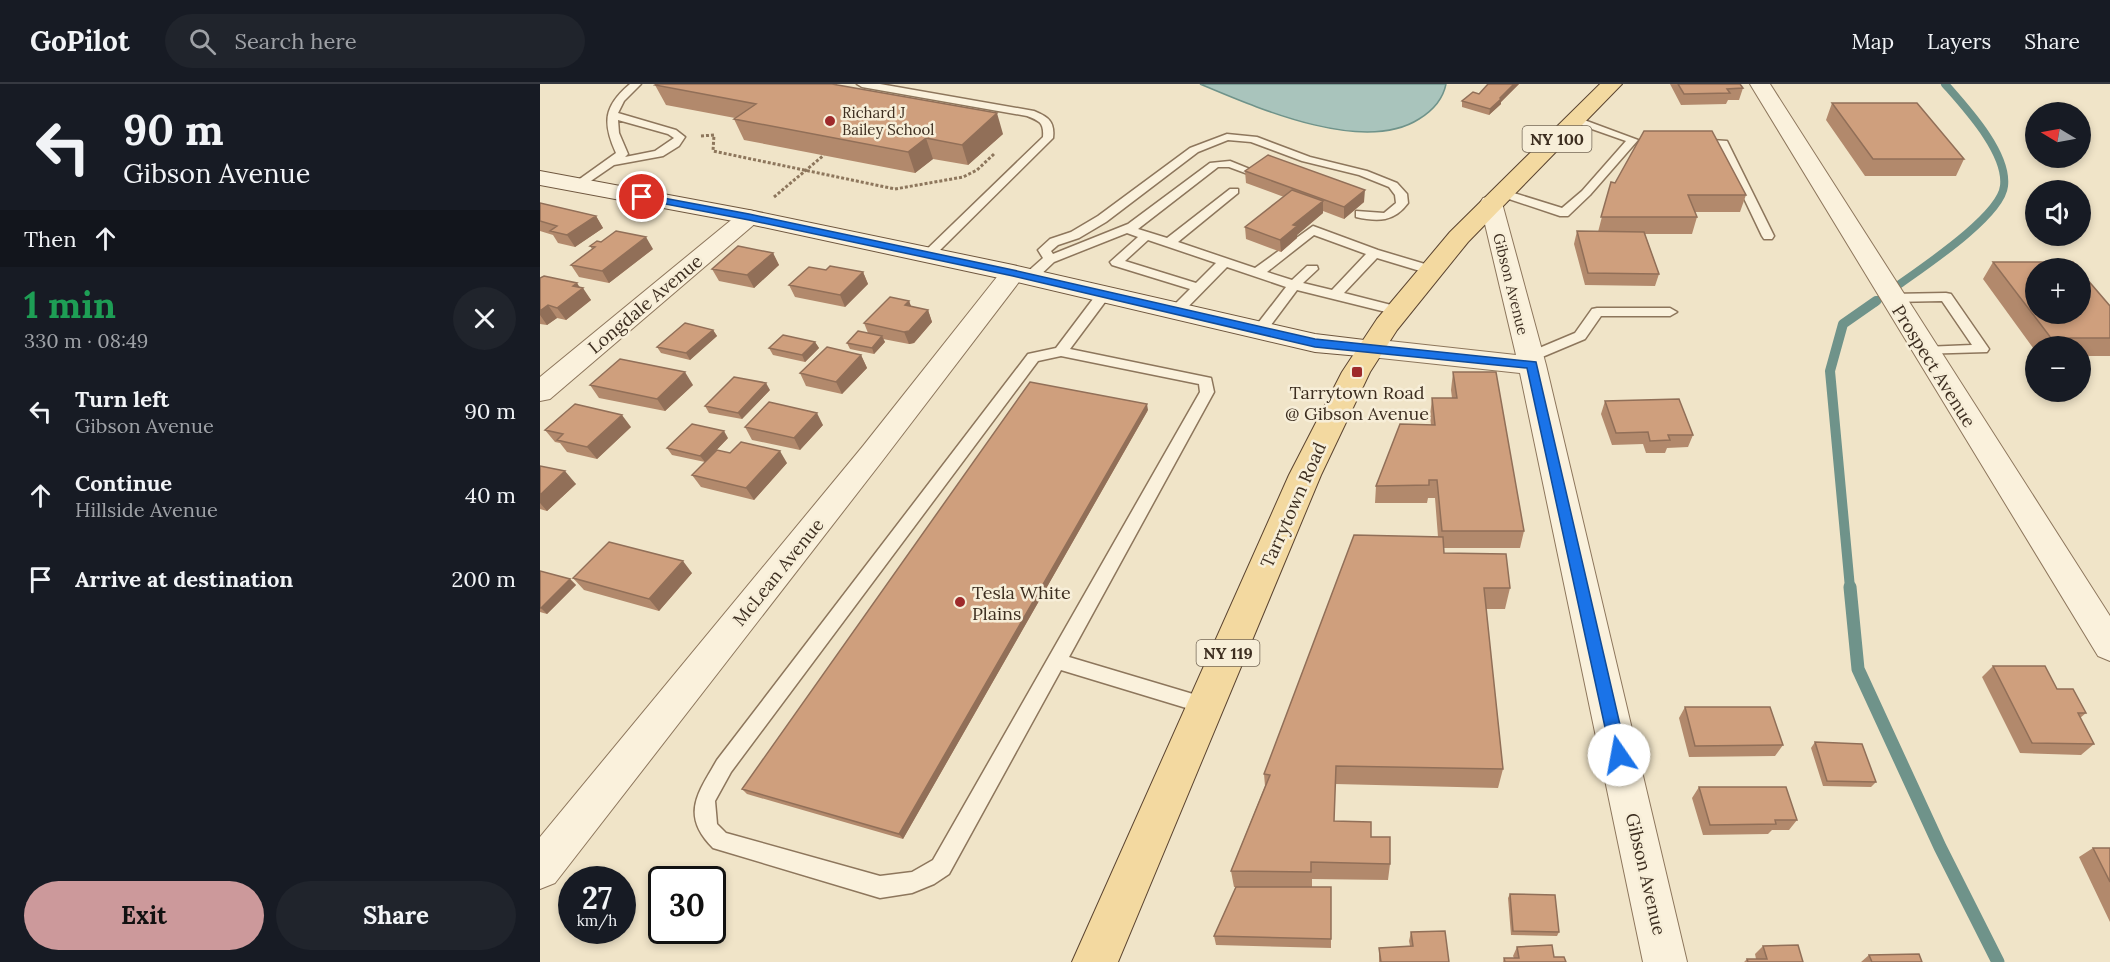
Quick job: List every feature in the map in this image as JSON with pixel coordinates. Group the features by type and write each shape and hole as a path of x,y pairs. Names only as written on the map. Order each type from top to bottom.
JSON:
{"main road":[{"name":"Tarrytown Road","path":"1095,962 1320,444 1371,348 1430,270 1496,198 1576,120 1608,85"},
{"path":"540,178 749,217 928,255 1315,343 1371,348"}],"street":[{"name":"Prospect Avenue","path":"1760,84 1924,351 2110,646"},
{"name":"Gibson Avenue","path":"1496,198 1665,962"},
{"name":"Longdale Avenue","path":"540,392 749,217"},
{"name":"McLean Avenue","path":"540,869 873,453 1021,275"},
{"name":"Gibson Avenue","path":"1371,348 1531,361"}],"lane":[{"path":"578,185 622,154 613,132 612,115 616,101 636,84"},
{"path":"862,84 1030,113 1044,119 1050,127 1048,138 928,255"},
{"path":"611,162 649,156 667,150 680,137 672,132 612,115"},
{"path":"1496,198 1564,213 1639,140 1576,120"},
{"path":"1050,259 1044,250 1048,246 1076,235 1102,219 1194,150 1227,137 1253,139 1306,159 1363,173 1393,185 1401,194 1402,203 1393,214 1377,218 1360,214"},
{"path":"1678,141 1723,142 1768,236"},
{"path":"1130,228 1130,218 1184,176 1200,175 1221,162 1256,174"},
{"path":"1021,275 1050,259 1130,228 1151,226 1206,183 1200,175"},
{"path":"1169,243 1234,190"},
{"path":"1130,228 1294,285 1398,311"},
{"path":"1258,272 1313,230 1340,245 1430,270"},
{"path":"1147,235 1116,262 1199,288"},
{"path":"1335,295 1374,253"},
{"path":"1176,311 1225,261"},
{"path":"1260,330 1294,285 1312,269"},
{"path":"1061,352 1104,294"},
{"path":"1891,298 1946,297 1982,349 1924,351"},
{"path":"1531,361 1580,336 1597,312 1670,312"},
{"path":"1061,352 1206,381 1208,392 941,867 927,878 902,887 880,887 720,841 707,828 705,800 724,766 1034,357 1061,352"},
{"path":"1057,661 1206,706"}],"path":[{"path":"680,137 714,135 713,151 895,189 963,177 977,170 998,151 1029,157"},
{"path":"749,217 824,155"}],"water":[{"path":"1200,84 1446,84 1436,104 1419,119 1396,129 1369,132 1340,130 1309,124 1279,115"}],"building":[{"path":"832,84 997,113 962,145 926,138 908,152 734,119 756,104 655,85"},
{"path":"1488,84 1514,84 1490,109 1462,101 1473,92 1479,94"},
{"path":"1678,84 1740,84 1743,88 1727,89 1730,93 1684,94"},
{"path":"1832,103 1917,103 1964,159 1873,159"},
{"path":"1644,131 1712,131 1746,195 1688,195 1697,217 1601,217 1611,182 1615,183"},
{"path":"1268,155 1365,190 1344,207 1245,171"},
{"path":"1292,190 1323,201 1293,225 1297,226 1280,240 1245,227"},
{"path":"540,203 596,216 567,235 550,231 557,226 540,221"},
{"path":"616,231 646,237 602,271 571,265 595,247 590,246 597,241 601,242"},
{"path":"1577,231 1644,232 1659,274 1588,273"},
{"path":"738,246 773,253 747,275 712,269"},
{"path":"1993,262 2025,262 2025,304"},
{"path":"830,266 863,272 840,295 789,285 809,267 826,270"},
{"path":"544,276 577,283 573,286 583,288 557,308 548,305 540,311 540,278"},
{"path":"2091,284 2110,306 2110,338 2049,336 2040,324 2091,324"},
{"path":"890,297 909,301 905,305 928,310 909,331 904,332 864,323"},
{"path":"685,323 713,330 686,353 657,347"},
{"path":"858,331 882,336 872,348 847,343"},
{"path":"783,335 815,342 802,355 769,348"},
{"path":"827,347 861,355 836,382 800,373"},
{"path":"620,359 685,372 657,399 590,385"},
{"path":"1453,372 1496,372 1524,531 1442,531 1437,480 1429,480 1429,485 1376,486 1400,424 1435,425 1432,398 1457,398"},
{"path":"734,377 766,383 738,413 705,406"},
{"name":"Tesla White Plains","path":"1030,382 1147,404 899,834 742,789"},
{"path":"1679,399 1693,435 1668,435 1670,440 1650,441 1648,432 1616,433 1605,401"},
{"path":"769,402 817,413 794,438 745,427"},
{"path":"575,404 622,415 587,447 557,440 563,434 545,430"},
{"path":"692,424 724,431 700,456 667,448"},
{"path":"741,442 780,451 746,488 692,475 717,450 730,453"},
{"path":"540,466 565,471 540,495"},
{"path":"1354,535 1443,537 1444,553 1506,554 1510,588 1484,588 1503,769 1336,766 1334,821 1371,822 1371,837 1390,837 1390,864 1311,862 1311,872 1231,871 1270,775 1264,774"},
{"path":"609,542 683,561 649,599 573,578"},
{"path":"540,571 570,579 541,608 540,608"},
{"path":"1993,666 2045,666 2057,689 2073,689 2086,713 2078,713 2094,744 2032,743"},
{"path":"1685,707 1770,707 1783,745 1695,746"},
{"path":"1815,742 1862,744 1876,782 1827,781"},
{"path":"1699,787 1786,787 1797,820 1775,820 1776,824 1710,825"},
{"path":"2093,848 2110,848 2110,882"},
{"path":"1236,887 1331,887 1331,939 1214,936"},
{"path":"1510,894 1555,895 1559,932 1513,931"},
{"path":"1445,931 1449,962 1381,962 1379,948 1413,946 1411,932"},
{"path":"1552,945 1554,957 1564,957 1566,962 1505,962 1504,958 1519,958 1517,947"},
{"path":"1798,945 1803,962 1748,962 1747,959 1767,959 1763,946"},
{"path":"1919,954 1922,962 1872,962 1869,955"}],"waterway":[{"path":"1897,286 1959,240 1990,212 2000,198 2004,186 2003,173 1993,146 1974,118 1945,84"},
{"path":"1874,303 1878,300"},
{"path":"1850,588 1830,371 1843,324 1876,301"},
{"path":"1850,587 1858,669 1940,847 1998,962"}],"place":[{"name":"Richard J Bailey School","path":"830,121"},
{"name":"Tarrytown Road @ Gibson Avenue","path":"1357,372"},
{"name":"Tesla White Plains","path":"960,602"}],"route":[{"path":"642,197 749,217 1013,273 1315,343 1532,364 1619,755"}]}
